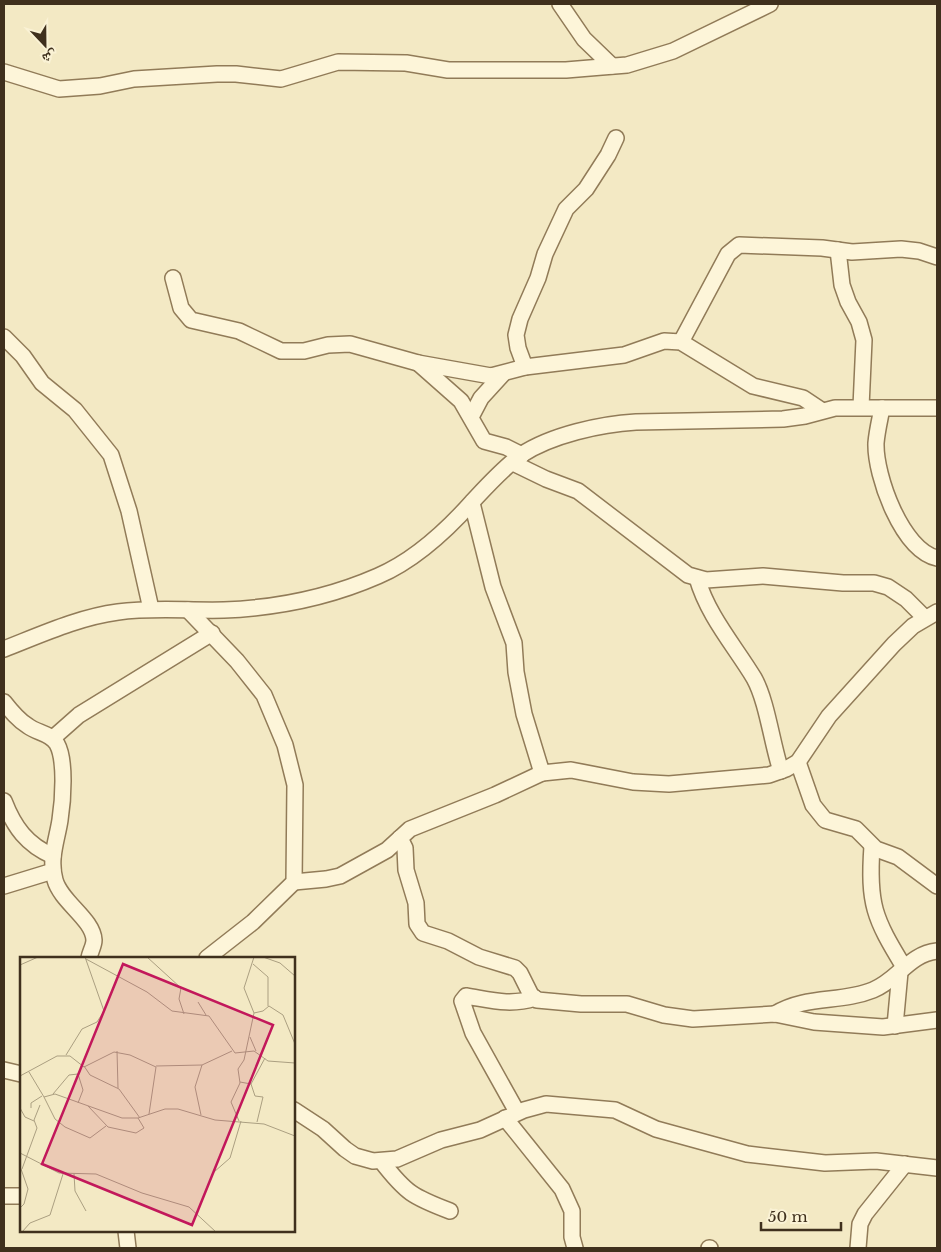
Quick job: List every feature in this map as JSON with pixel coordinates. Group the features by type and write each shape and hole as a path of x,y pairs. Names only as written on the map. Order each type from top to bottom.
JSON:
{"street":[{"path":"560,4 584,39 612,66"},
{"path":"4,72 59,90 134,80 217,74 281,79 338,62 406,63 448,70 566,70 612,66 645,60 673,51 744,10 770,4"},
{"path":"525,367 518,348 516,335 520,319 538,278 544,254 566,209 586,189 608,155 616,138"},
{"path":"681,342 728,254 739,245 852,252 900,249 919,251 937,257"},
{"path":"838,250 842,285 848,302 859,322 864,340 861,408"},
{"path":"173,278 181,308 187,317 197,323 239,331 281,351 304,351 350,344 418,363 481,376 502,375 525,367 624,355 664,341 681,342 753,386 803,398 821,410"},
{"path":"4,337 23,356 42,382 75,410 111,455 130,511 151,609"},
{"path":"207,957 253,922 294,882 326,880 340,876 386,850 410,829 542,773 571,770 650,784 703,782 769,775 781,771 798,762 829,716 894,644 931,615 888,587 874,582 843,583 771,576 717,580 697,578 679,568 578,491 546,479 517,459 506,447 484,440 461,400 418,363"},
{"path":"472,417 473,409 480,398 502,375"},
{"path":"4,649 67,625 104,614 151,609 257,608 308,598 358,584 397,565 442,531 517,459 562,438 614,424 783,419 806,416 821,410 861,408 937,408"},
{"path":"882,408 876,443 883,485 914,544 937,558"},
{"path":"472,503 493,587 514,643 516,672 524,714 542,773"},
{"path":"697,578 701,593 713,615 755,679 781,771"},
{"path":"188,610 212,633 264,694 285,745 295,785 294,882"},
{"path":"53,738 79,715 212,633"},
{"path":"4,702 12,713 29,727 53,738 58,748 62,764 62,792 53,864 59,891 92,932 94,943 89,957"},
{"path":"798,762 813,805 821,817 830,823 856,829 872,846 898,857 937,886"},
{"path":"4,802 18,830 53,864"},
{"path":"400,838 405,848 406,870 416,902 417,924 423,933 448,941 479,957 515,968 535,998 542,1002 627,1004 664,1015 693,1019 775,1014 814,1022 843,1025 894,1026 937,1020"},
{"path":"872,846 870,886 876,917 902,970 894,1026"},
{"path":"4,886 53,864"},
{"path":"775,1014 801,1003 862,994 885,984 919,955 937,950"},
{"path":"535,998 517,1003 500,1003 466,996 462,1001 473,1034 511,1115 562,1189 572,1211 572,1240 576,1248"},
{"path":"4,1070 20,1074"},
{"path":"295,1111 323,1129 355,1156 366,1160 382,1162 397,1159 441,1140 480,1130 511,1115 546,1104 615,1110 656,1129 748,1154 825,1163 876,1161 937,1168"},
{"path":"382,1162 401,1186 418,1199 450,1211"},
{"path":"858,1248 860,1224 865,1214 905,1164"},
{"path":"4,1196 20,1196"},
{"path":"126,1232 128,1248"}]}
